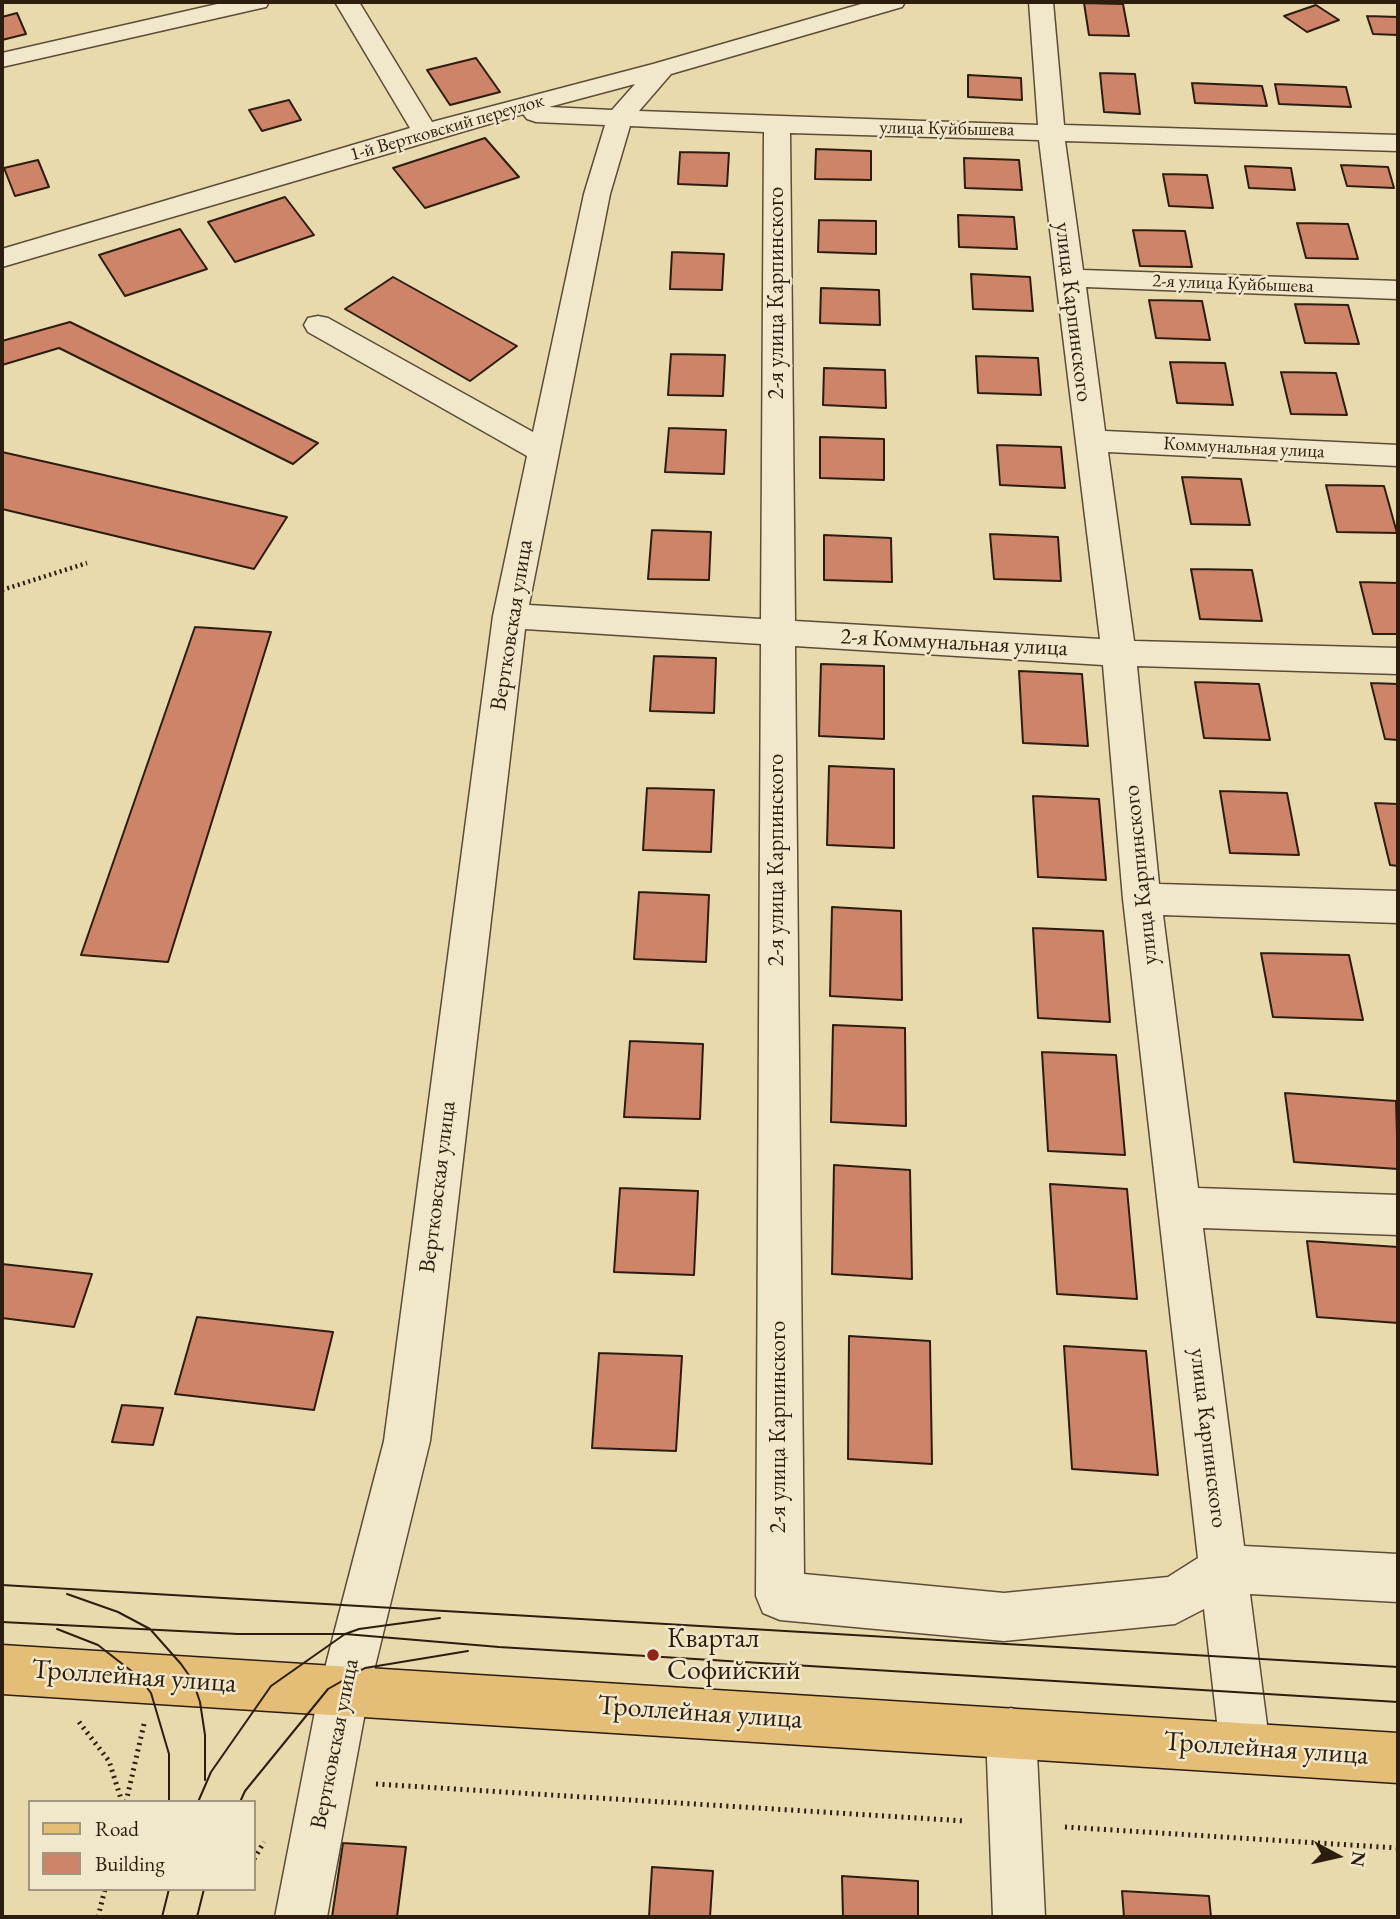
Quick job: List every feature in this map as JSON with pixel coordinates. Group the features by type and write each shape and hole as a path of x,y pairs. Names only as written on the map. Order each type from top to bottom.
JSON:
{"main road":[{"name":"Троллейная улица","path":"2,1669 1398,1758"}],"street":[{"path":"2,60 257,2"},
{"path":"346,2 425,132"},
{"name":"1-й Вертковский переулок","path":"2,258 425,132 662,69 893,2"},
{"name":"улица Карпинского","path":"1041,2 1051,131 1068,278 1119,653 1142,899 1245,1748"},
{"name":"Вертковская улица","path":"301,1917 344,1691 407,1441 510,616 597,194 620,117 662,69"},
{"name":"улица Куйбышева","path":"496,113 777,125 1398,143"},
{"name":"2-я улица Карпинского","path":"777,125 780,1596 1004,1617 1175,1600 1224,1569"},
{"name":"2-я улица Куйбышева","path":"1068,278 1398,290"},
{"path":"317,326 544,452"},
{"name":"Коммунальная улица","path":"1089,441 1398,455"},
{"name":"2-я Коммунальная улица","path":"510,616 1119,653 1398,661"},
{"path":"1142,899 1398,907"},
{"path":"1178,1207 1398,1215"},
{"path":"1224,1569 1398,1578"},
{"path":"1011,1733 1019,1917"}],"path":[{"path":"2,590 87,563"},
{"path":"125,1800 156,1679"},
{"path":"66,1720 79,1721 109,1760 123,1800"},
{"path":"387,1784 1398,1848"},
{"path":"98,1917 104,1891"}],"building":[{"path":"1084,3 1123,4 1129,36 1089,35"},
{"path":"1316,5 1339,20 1307,32 1284,16"},
{"path":"17,13 26,34 2,40 2,17"},
{"path":"1367,16 1398,17 1398,35 1373,34"},
{"path":"476,58 500,92 450,105 427,70"},
{"path":"1100,73 1135,74 1140,114 1104,112"},
{"path":"968,75 1021,78 1022,100 968,97"},
{"path":"1192,83 1262,86 1267,106 1195,103"},
{"path":"1275,84 1346,87 1351,107 1279,104"},
{"path":"289,100 301,120 262,131 249,110"},
{"path":"485,138 519,177 425,208 393,168"},
{"path":"816,149 871,151 871,180 815,179"},
{"path":"680,152 729,153 727,186 678,184"},
{"path":"964,158 1019,160 1022,190 965,188"},
{"path":"38,160 49,187 15,196 4,168"},
{"path":"1341,165 1388,167 1394,188 1347,186"},
{"path":"1245,166 1291,168 1295,190 1249,188"},
{"path":"1163,174 1207,175 1213,208 1169,206"},
{"path":"285,197 314,235 235,262 208,222"},
{"path":"958,215 1014,217 1017,249 959,247"},
{"path":"819,220 876,221 876,254 818,252"},
{"path":"1297,223 1348,224 1358,259 1306,258"},
{"path":"180,229 207,269 125,296 99,255"},
{"path":"1133,230 1185,231 1192,267 1140,266"},
{"path":"672,252 724,254 722,290 670,289"},
{"path":"971,274 1030,277 1033,311 973,309"},
{"path":"393,277 517,346 470,381 345,309"},
{"path":"821,288 879,290 880,325 820,323"},
{"path":"1149,300 1202,301 1210,340 1156,338"},
{"path":"1295,304 1348,305 1359,344 1305,343"},
{"path":"70,322 318,443 293,464 59,348 2,365 2,341"},
{"path":"671,354 725,355 723,396 668,395"},
{"path":"976,356 1038,358 1041,395 978,393"},
{"path":"1170,362 1225,363 1233,405 1177,403"},
{"path":"824,368 885,370 886,408 823,405"},
{"path":"1281,372 1336,373 1347,415 1291,414"},
{"path":"669,428 726,430 724,474 665,472"},
{"path":"820,437 884,439 884,480 820,478"},
{"path":"997,445 1061,447 1065,488 1000,485"},
{"path":"2,452 287,517 254,569 2,509"},
{"path":"1182,477 1241,479 1250,525 1191,524"},
{"path":"1326,485 1384,486 1397,533 1337,532"},
{"path":"652,530 711,532 709,580 648,579"},
{"path":"990,534 1058,537 1061,581 994,579"},
{"path":"824,535 891,538 892,582 824,580"},
{"path":"1191,569 1252,570 1262,621 1200,619"},
{"path":"1360,582 1398,583 1398,634 1373,634"},
{"path":"195,627 271,632 168,962 81,955"},
{"path":"654,656 716,658 714,713 650,711"},
{"path":"821,664 884,666 884,739 819,736"},
{"path":"1019,671 1082,674 1088,746 1023,743"},
{"path":"1195,682 1259,684 1270,740 1204,738"},
{"path":"1371,683 1398,684 1398,740 1385,739"},
{"path":"829,766 894,769 894,848 827,845"},
{"path":"647,788 714,790 711,852 643,850"},
{"path":"1220,791 1287,793 1299,855 1230,853"},
{"path":"1033,796 1099,799 1106,880 1038,877"},
{"path":"1375,803 1398,804 1398,866 1390,865"},
{"path":"639,892 709,895 706,962 634,959"},
{"path":"832,907 901,911 902,1000 830,996"},
{"path":"1033,928 1103,931 1110,1022 1038,1018"},
{"path":"1261,953 1349,955 1363,1020 1273,1017"},
{"path":"833,1025 905,1028 906,1126 831,1122"},
{"path":"630,1041 703,1044 700,1119 624,1117"},
{"path":"1042,1052 1116,1055 1125,1155 1048,1151"},
{"path":"1285,1093 1396,1101 1398,1169 1294,1162"},
{"path":"834,1165 910,1170 912,1279 832,1274"},
{"path":"1050,1184 1127,1189 1137,1299 1057,1294"},
{"path":"620,1188 698,1191 694,1275 614,1272"},
{"path":"1307,1241 1398,1247 1398,1323 1317,1317"},
{"path":"2,1264 92,1274 74,1327 2,1318"},
{"path":"197,1317 333,1332 314,1410 175,1394"},
{"path":"849,1336 930,1341 932,1464 848,1459"},
{"path":"1064,1346 1146,1351 1158,1475 1072,1469"},
{"path":"599,1353 682,1356 676,1451 592,1448"},
{"path":"122,1405 163,1408 153,1445 112,1442"},
{"path":"343,1843 406,1847 397,1917 332,1917"},
{"path":"652,1867 713,1871 710,1917 649,1917"},
{"path":"842,1876 918,1881 918,1917 843,1917"},
{"path":"1122,1891 1209,1896 1211,1917 1124,1917"}],"tram line":[{"path":"2,1585 1398,1667"},
{"path":"67,1594 118,1612 150,1630"},
{"path":"345,1634 359,1629 440,1618"},
{"path":"2,1622 150,1630"},
{"path":"57,1629 98,1645 139,1677 151,1693 169,1754 169,1800"},
{"path":"150,1630 238,1634 345,1634"},
{"path":"150,1630 193,1681 200,1702 205,1735 205,1780"},
{"path":"199,1800 211,1772 271,1686 345,1634"},
{"path":"345,1634 499,1647 1398,1702"},
{"path":"241,1800 245,1791 328,1689 365,1668 468,1651"},
{"path":"162,1917 168,1891"},
{"path":"197,1917 204,1891"}],"place":[{"name":"Квартал Софийский","path":"653,1655"}]}
